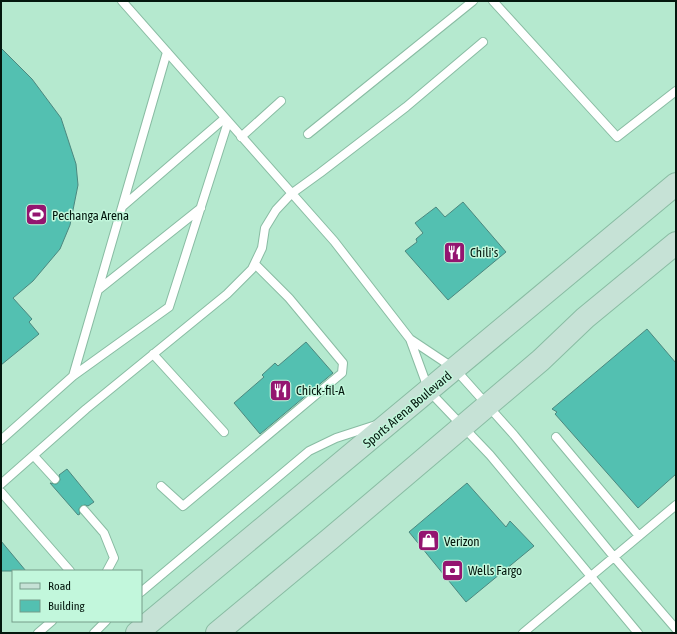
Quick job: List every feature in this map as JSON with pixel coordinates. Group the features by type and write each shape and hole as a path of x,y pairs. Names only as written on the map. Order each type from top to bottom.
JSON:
{"main road":[{"name":"Sports Arena Boulevard","path":"137,633 676,184"},
{"path":"217,633 541,360 585,318 676,243"}],"lane":[{"path":"122,1 334,241 410,339 429,391 490,455 638,633"},
{"path":"308,134 473,1"},
{"path":"493,1 617,137 676,92"},
{"path":"1,484 86,409 227,294 252,269 262,248 265,228 276,210 291,194 320,174 406,107 483,42"},
{"path":"73,376 167,52"},
{"path":"241,137 281,101"},
{"path":"123,206 226,120"},
{"path":"1,440 73,376 169,307 201,208 226,120"},
{"path":"98,290 201,208"},
{"path":"161,486 183,506 342,373 343,363 289,298 255,264"},
{"path":"410,339 455,369 514,435 676,629"},
{"path":"154,354 224,432"},
{"path":"142,591 309,451 336,438 369,426 392,420"},
{"path":"556,438 638,536"},
{"path":"34,456 55,479"},
{"path":"1,492 69,570"},
{"path":"523,633 676,505"},
{"path":"84,510 104,533 114,558 108,570"},
{"path":"38,633 51,622"},
{"path":"94,633 105,622"}],"building":[{"name":"Pechanga Arena","path":"1,48 32,79 61,118 76,164 78,185 70,225 60,249 33,281 13,298 32,319 29,322 39,334 1,365"},
{"name":"Chili's","path":"463,202 506,252 448,300 405,251 417,242 416,239 423,233 415,223 436,207 445,217"},
{"path":"647,329 676,363 676,474 638,508 555,414 557,412 552,409"},
{"name":"Chick-fil-A","path":"306,342 333,373 260,434 234,403 264,377 262,375 275,363 278,366"},
{"path":"67,469 94,502 88,506 81,506 79,509 80,514 78,515 50,483 58,483 60,480 59,475"},
{"path":"467,483 506,527 510,521 534,546 466,602 409,532"},
{"path":"1,541 25,570 1,571"}],"place":[{"name":"Pechanga Arena","path":"37,215"},
{"name":"Chili's","path":"455,252"},
{"name":"Chick-fil-A","path":"281,390"},
{"name":"Verizon","path":"429,541"},
{"name":"Wells Fargo","path":"453,570"}]}
